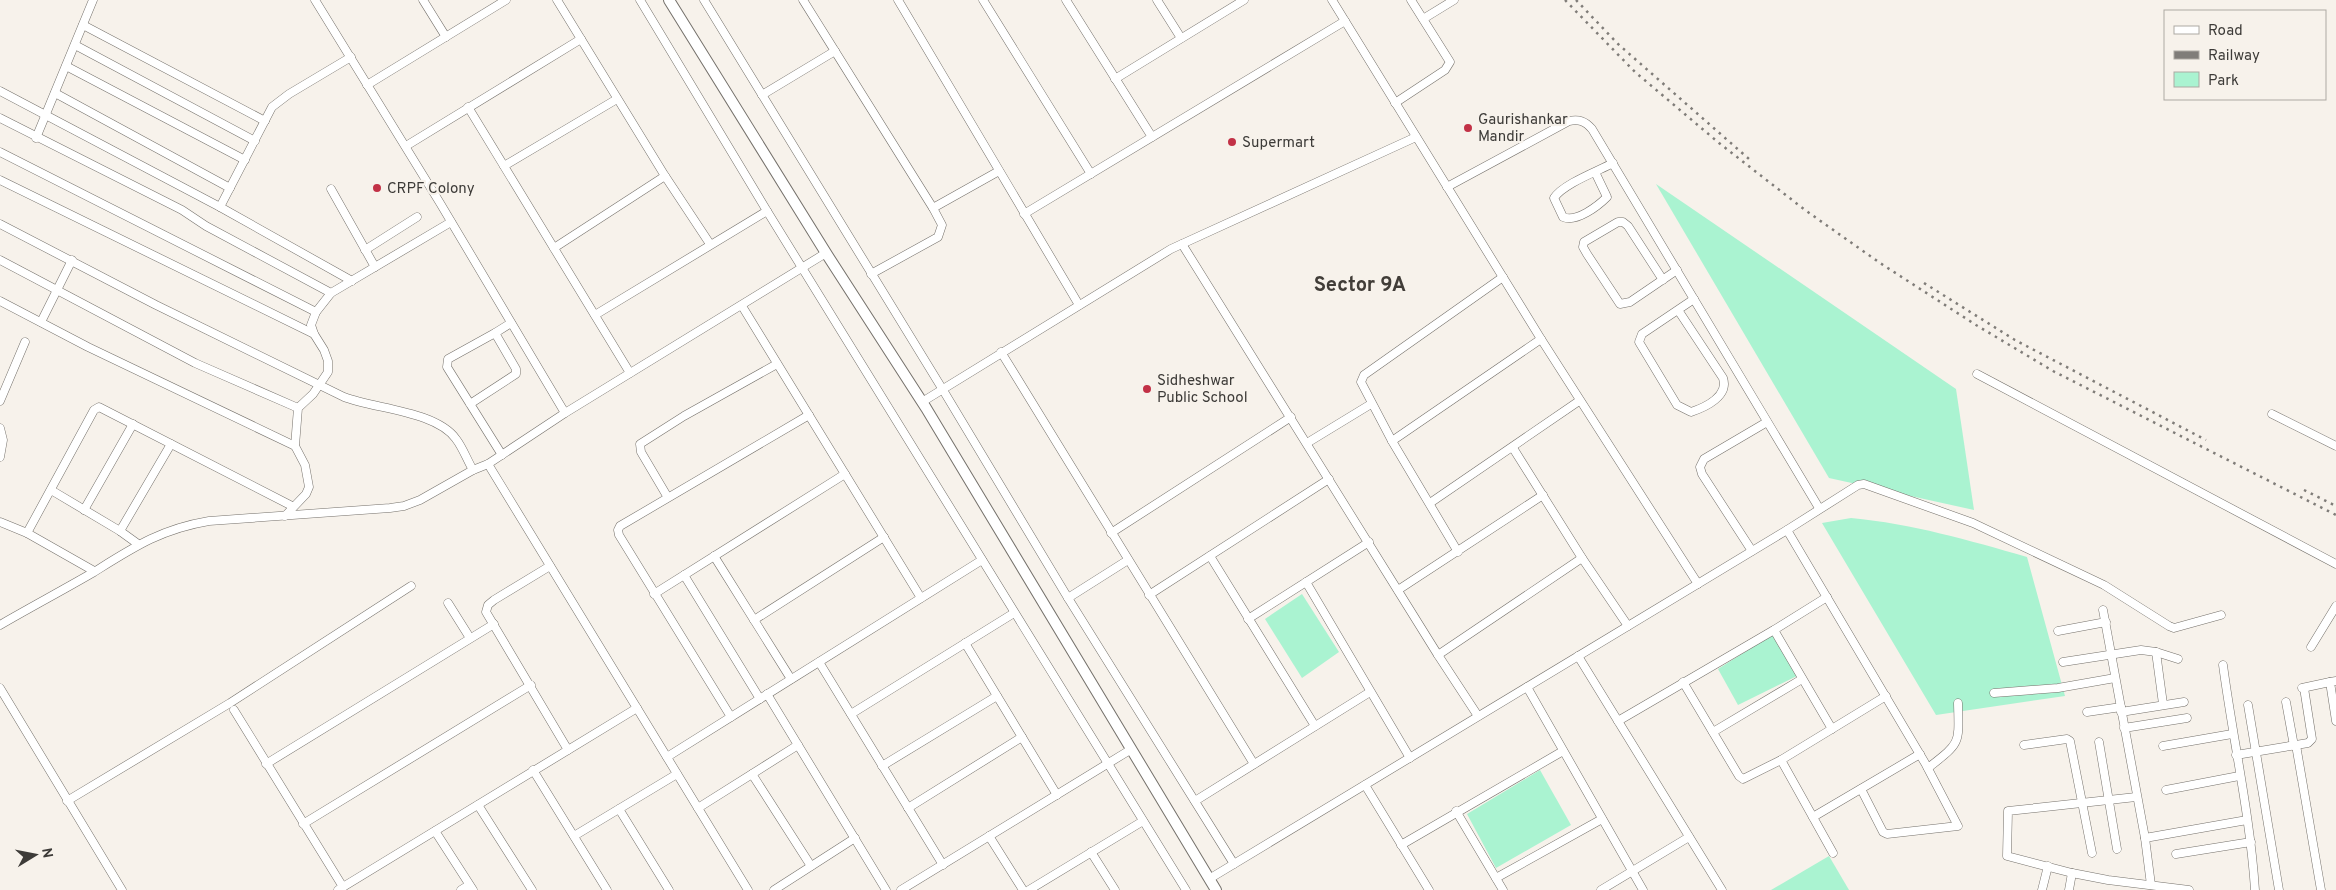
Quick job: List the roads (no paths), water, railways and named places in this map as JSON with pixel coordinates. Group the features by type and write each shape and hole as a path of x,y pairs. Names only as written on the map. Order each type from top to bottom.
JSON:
{"street":[{"path":"36,138 93,0"},
{"path":"315,0 406,146 565,413"},
{"path":"423,0 446,37"},
{"path":"367,85 506,0"},
{"path":"557,0 665,176 710,244"},
{"path":"640,0 767,211 1186,890"},
{"path":"669,0 826,254 922,402 1216,890"},
{"path":"704,0 1068,598 1234,864"},
{"path":"803,0 942,225 938,237 871,274"},
{"path":"898,0 1079,305"},
{"path":"983,0 1091,174"},
{"path":"1066,0 1152,137"},
{"path":"1157,0 1181,38"},
{"path":"1115,79 1244,0"},
{"path":"1332,0 1579,401 1698,584"},
{"path":"1395,103 1448,66 1448,58 1411,0"},
{"path":"1423,19 1454,0"},
{"path":"1024,214 1345,21"},
{"path":"83,25 265,121"},
{"path":"406,146 581,39"},
{"path":"74,45 255,140"},
{"path":"762,95 835,51"},
{"path":"220,207 265,121 278,101 351,57"},
{"path":"66,66 245,160"},
{"path":"0,91 220,207 352,281"},
{"path":"54,93 230,188"},
{"path":"504,166 617,99"},
{"path":"468,107 630,373"},
{"path":"0,118 36,138 182,210 206,226 331,293"},
{"path":"1447,187 1569,121 1577,119 1586,122 1613,163 1819,508"},
{"path":"922,402 1001,352 1182,244 1416,137"},
{"path":"0,152 316,312"},
{"path":"1595,172 1607,197 1577,217 1570,220 1563,217 1555,203 1554,198 1557,194 1595,172 1613,163"},
{"path":"933,208 999,170"},
{"path":"554,248 665,176"},
{"path":"0,180 314,334"},
{"path":"331,189 375,267"},
{"path":"595,314 767,211"},
{"path":"365,250 417,217"},
{"path":"285,516 292,506 306,494 309,487 305,465 294,446 294,431 298,408 321,385 328,372 328,362 324,350 311,325 316,312 331,293 451,222"},
{"path":"1662,280 1628,226 1623,222 1618,222 1584,242 1583,247 1586,254 1620,304 1630,302 1677,270"},
{"path":"0,224 156,305 359,403 428,420 446,429 456,439 473,470"},
{"path":"1182,244 1478,716"},
{"path":"0,625 138,544 163,532 188,524 404,506 420,500 473,470 488,464 565,413 826,254"},
{"path":"0,260 195,363 298,408"},
{"path":"40,322 72,260"},
{"path":"1458,552 1371,404 1362,386 1362,378 1503,277"},
{"path":"1678,310 1723,378 1725,385 1720,396 1691,412 1677,404 1640,342 1642,334 1694,299"},
{"path":"0,300 40,322 294,446"},
{"path":"742,306 922,598"},
{"path":"502,454 446,363 448,359 511,323"},
{"path":"470,404 516,374 516,368 495,333"},
{"path":"1392,441 1541,340"},
{"path":"0,401 25,342"},
{"path":"1001,352 1254,764"},
{"path":"668,496 641,452 640,444 684,416 777,364"},
{"path":"1977,374 2336,564"},
{"path":"1430,503 1513,448 1579,401"},
{"path":"1307,443 1371,404"},
{"path":"27,533 96,408 102,408 292,506"},
{"path":"2272,414 2336,446"},
{"path":"731,717 654,594 619,535 618,530 620,526 668,496 809,415"},
{"path":"1111,533 1291,417"},
{"path":"1752,551 1702,474 1700,467 1704,459 1767,422"},
{"path":"84,510 133,424"},
{"path":"0,428 3,440 0,457"},
{"path":"120,531 171,444"},
{"path":"1513,448 1582,558 1628,626"},
{"path":"488,464 748,890"},
{"path":"654,594 845,474"},
{"path":"1150,595 1329,479"},
{"path":"1209,879 1787,530 1852,487 1864,484 1973,523 2104,585 2168,626 2174,628 2221,615"},
{"path":"51,490 120,531 138,544"},
{"path":"1398,590 1543,495"},
{"path":"0,522 27,533 94,571"},
{"path":"1787,530 1928,768 1957,821 1956,827 1887,834 1883,832 1861,789"},
{"path":"754,620 884,537"},
{"path":"1248,618 1369,542"},
{"path":"714,556 791,679"},
{"path":"1210,556 1314,726"},
{"path":"1438,655 1582,558"},
{"path":"666,757 982,560"},
{"path":"1068,598 1128,560"},
{"path":"550,566 488,605 486,612 568,750"},
{"path":"684,575 760,699"},
{"path":"1306,582 1410,758"},
{"path":"67,801 230,703 410,586"},
{"path":"1618,721 1827,597"},
{"path":"448,603 470,638"},
{"path":"2310,647 2336,606"},
{"path":"2103,610 2145,838 2151,885"},
{"path":"851,714 1014,613"},
{"path":"2058,631 2106,622"},
{"path":"266,764 494,624"},
{"path":"1774,630 1832,729"},
{"path":"965,643 1057,795"},
{"path":"2063,662 2141,650 2156,652 2178,659"},
{"path":"2156,652 2163,704"},
{"path":"1578,656 1689,837 1718,889"},
{"path":"819,662 943,865"},
{"path":"2223,665 2232,734 2251,842 2255,890"},
{"path":"1994,693 2058,688 2115,678"},
{"path":"1713,732 1802,679"},
{"path":"1683,682 1739,776 1743,779 1781,760 1886,696"},
{"path":"2236,754 2308,743 2312,739 2303,688 2333,682 2336,721"},
{"path":"303,824 531,685"},
{"path":"1527,687 1643,890"},
{"path":"0,688 122,890"},
{"path":"1195,801 1370,692"},
{"path":"768,694 886,890"},
{"path":"882,766 997,696"},
{"path":"2087,712 2184,702"},
{"path":"2286,702 2321,890"},
{"path":"1928,768 1955,747 1959,736 1958,703"},
{"path":"2248,705 2279,890"},
{"path":"234,710 340,889 636,708"},
{"path":"2124,728 2187,718"},
{"path":"2163,746 2232,734"},
{"path":"908,808 1022,737"},
{"path":"2024,745 2069,739 2092,853"},
{"path":"2099,742 2117,849"},
{"path":"698,808 798,745"},
{"path":"901,890 1130,750"},
{"path":"1402,845 1456,811 1563,751"},
{"path":"1814,817 1920,754"},
{"path":"1781,760 1833,853"},
{"path":"533,770 608,890"},
{"path":"574,836 677,774"},
{"path":"752,774 811,866"},
{"path":"2166,790 2240,776"},
{"path":"1365,785 1429,890"},
{"path":"2136,797 2008,811 2007,856 2072,873 2108,880 2189,890"},
{"path":"478,805 532,890"},
{"path":"619,809 669,890"},
{"path":"1456,811 1503,890"},
{"path":"1496,878 1602,819"},
{"path":"1029,890 1143,820"},
{"path":"2145,838 2247,820"},
{"path":"435,831 471,887 461,890"},
{"path":"989,836 1023,890"},
{"path":"1602,890 1689,837"},
{"path":"774,890 855,838"},
{"path":"2176,854 2251,842"},
{"path":"1091,852 1114,890"},
{"path":"2042,890 2048,866"},
{"path":"2069,890 2072,873"},
{"path":"2106,890 2108,880"}],"railway":[{"path":"1565,0 1635,72 1719,143 1805,210 1880,263 1976,325 2053,371 2336,515"},
{"path":"1576,0 1618,44 1749,159"},
{"path":"1924,283 2015,340 2206,440"},
{"path":"2304,490 2336,506"}],"place":[{"name":"Gaurishankar Mandir","path":"1468,128"},
{"name":"Supermart","path":"1232,142"},
{"name":"CRPF Colony","path":"377,188"},
{"name":"Sidheshwar Public School","path":"1147,389"}],"district":[{"name":"Sector 9A","path":"1360,284"}]}
